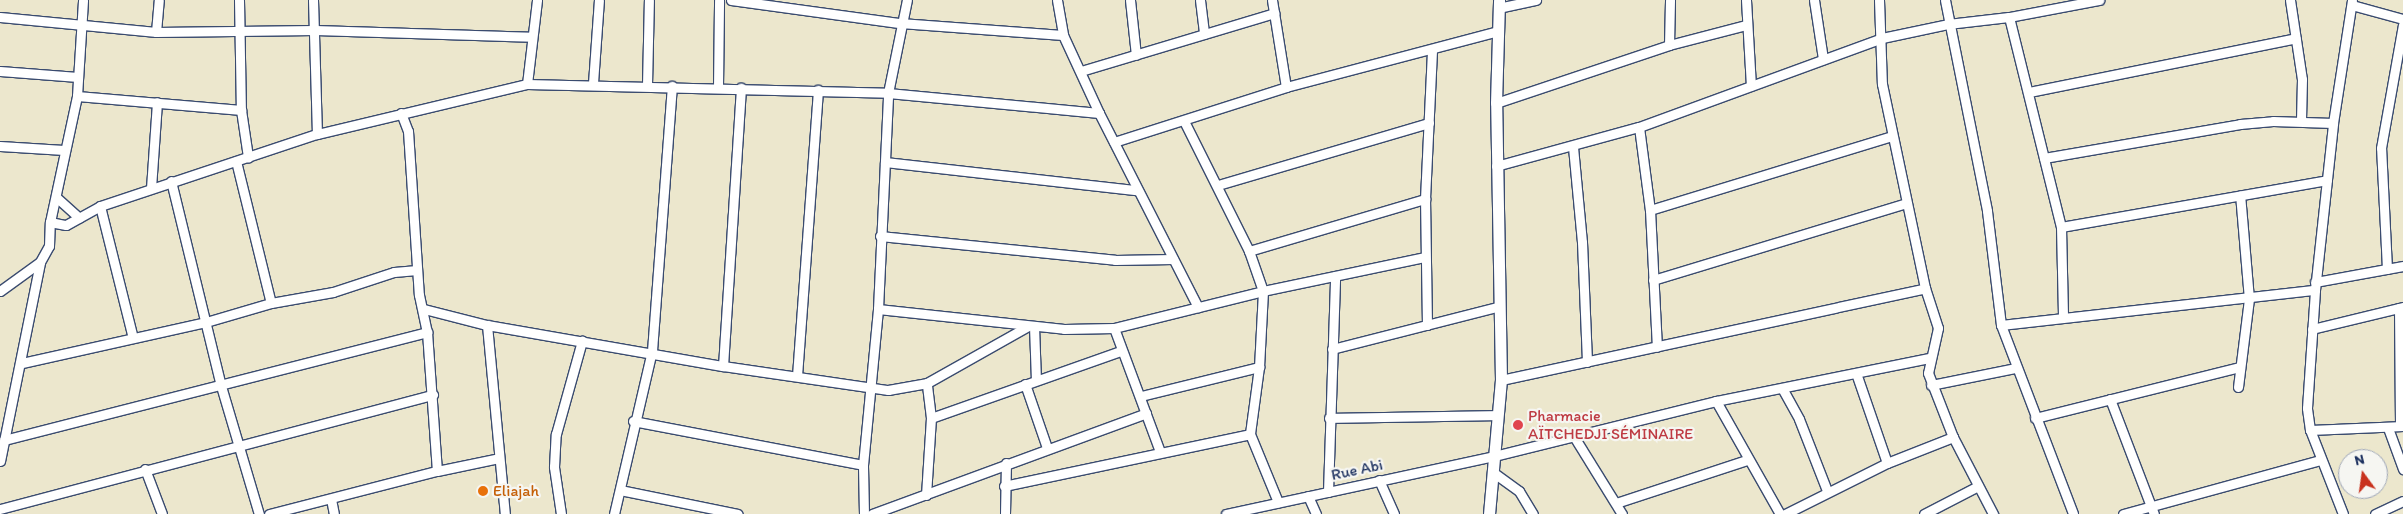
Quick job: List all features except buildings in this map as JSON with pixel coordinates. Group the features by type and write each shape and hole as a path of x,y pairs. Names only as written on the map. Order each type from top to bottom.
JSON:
{"street":[{"path":"0,461 22,363 40,262 49,246 50,222 77,96 83,0"},
{"path":"156,32 159,0"},
{"path":"239,0 241,110 248,156"},
{"path":"313,0 317,134"},
{"path":"527,84 537,0"},
{"path":"593,83 599,0"},
{"path":"648,85 649,0"},
{"path":"718,87 719,0"},
{"path":"731,0 900,23 1063,35"},
{"path":"864,514 863,465 878,309 888,93 900,23 907,0"},
{"path":"1057,0 1063,35 1136,190 1198,308"},
{"path":"1130,0 1136,55"},
{"path":"1200,0 1204,34"},
{"path":"1272,0 1286,87"},
{"path":"1489,514 1501,380 1497,307 1496,166 1499,4 1536,0"},
{"path":"1669,45 1670,0"},
{"path":"1746,0 1751,86"},
{"path":"1814,0 1823,59"},
{"path":"1879,0 1882,38 1882,84 1925,288 1938,328 1928,373 1931,386 1953,437 1993,514"},
{"path":"1945,0 1948,24 1987,211 2001,325 2015,368 2073,514"},
{"path":"1496,166 1573,147 1640,127 1882,38 1948,24 2009,17 2099,0"},
{"path":"2290,0 2302,79 2300,121"},
{"path":"2342,514 2310,430 2307,408 2315,286 2333,123 2352,2 2403,19"},
{"path":"1081,71 1274,13"},
{"path":"0,17 81,23 156,32 315,30 532,37"},
{"path":"2009,17 2061,227 2063,316"},
{"path":"1496,102 1669,45 1746,25"},
{"path":"2387,269 2381,148 2403,25"},
{"path":"1114,142 1286,87 1498,32"},
{"path":"2029,92 2296,38"},
{"path":"1428,324 1424,257 1424,199 1432,49"},
{"path":"0,71 78,77"},
{"path":"50,222 66,225 100,206 317,134 527,84 593,83 888,93 1099,113"},
{"path":"614,514 633,421 652,352 672,86"},
{"path":"724,366 741,88"},
{"path":"797,376 818,90"},
{"path":"77,96 241,110"},
{"path":"151,188 157,102"},
{"path":"401,113 408,131 419,295 424,308 427,332 437,471"},
{"path":"1184,121 1249,251 1262,291 1259,367 1250,434 1278,502"},
{"path":"2044,158 2240,124 2300,121 2333,123"},
{"path":"1218,186 1429,123"},
{"path":"1640,127 1650,210 1657,347"},
{"path":"1650,210 1892,136"},
{"path":"0,146 64,150"},
{"path":"1573,147 1582,242 1587,362"},
{"path":"236,160 271,303"},
{"path":"885,162 1136,190"},
{"path":"2061,227 2327,180"},
{"path":"171,181 222,386 241,446 259,514"},
{"path":"2238,387 2249,299 2240,195"},
{"path":"56,197 78,218"},
{"path":"1249,251 1424,199"},
{"path":"1653,280 1907,203"},
{"path":"100,206 133,338"},
{"path":"880,236 1115,260 1172,259"},
{"path":"878,309 1031,326 1081,330 1114,328 1262,291 1424,257"},
{"path":"0,291 40,262"},
{"path":"2001,325 2063,316 2249,299 2403,266"},
{"path":"22,363 206,322 271,303 333,292 394,272 418,270"},
{"path":"1328,492 1335,276"},
{"path":"1501,380 1925,288"},
{"path":"1332,349 1497,307"},
{"path":"424,308 486,325 652,352 724,366 871,388 908,389 927,383 1031,326"},
{"path":"2310,430 2402,426 2401,308 2312,328"},
{"path":"486,325 505,514"},
{"path":"1031,326 1036,380"},
{"path":"1114,328 1120,351 1141,396 1160,452"},
{"path":"4,440 222,386 427,332"},
{"path":"561,514 554,467 556,434 582,341"},
{"path":"931,418 1120,351"},
{"name":"Rue Abi","path":"1226,514 1494,456 1716,401 1930,358"},
{"path":"1141,396 1259,367"},
{"path":"2035,418 2240,367"},
{"path":"1931,386 2015,368"},
{"path":"1856,373 1887,463"},
{"path":"926,495 931,418 927,383"},
{"path":"1025,384 1047,448"},
{"path":"1782,388 1798,419 1827,491"},
{"path":"0,509 145,469 241,446 433,395"},
{"path":"2110,399 2154,510"},
{"path":"1716,401 1747,460 1780,514"},
{"path":"872,514 1006,463 1146,413"},
{"path":"1329,418 1498,415"},
{"path":"633,421 863,465"},
{"path":"2388,428 2403,469"},
{"path":"1004,486 1250,434"},
{"path":"1573,435 1622,514"},
{"path":"1785,514 1827,491 1887,463 1953,437"},
{"path":"269,514 437,471 499,458"},
{"path":"1616,503 1747,460"},
{"path":"2123,514 2154,510 2320,460"},
{"path":"1005,514 1004,486 1006,463"},
{"path":"145,469 162,514"},
{"path":"1494,472 1519,491 1534,514"},
{"path":"1379,480 1394,514"},
{"path":"1924,514 1978,486"},
{"path":"620,490 738,514"},
{"path":"1308,496 1316,514"},
{"path":"331,499 334,514"},
{"path":"2375,514 2403,501"}],"place":[{"name":"Pharmacie AÏTCHEDJI SÉMINAIRE","path":"1518,425"},
{"name":"Eliajah","path":"483,491"}]}
